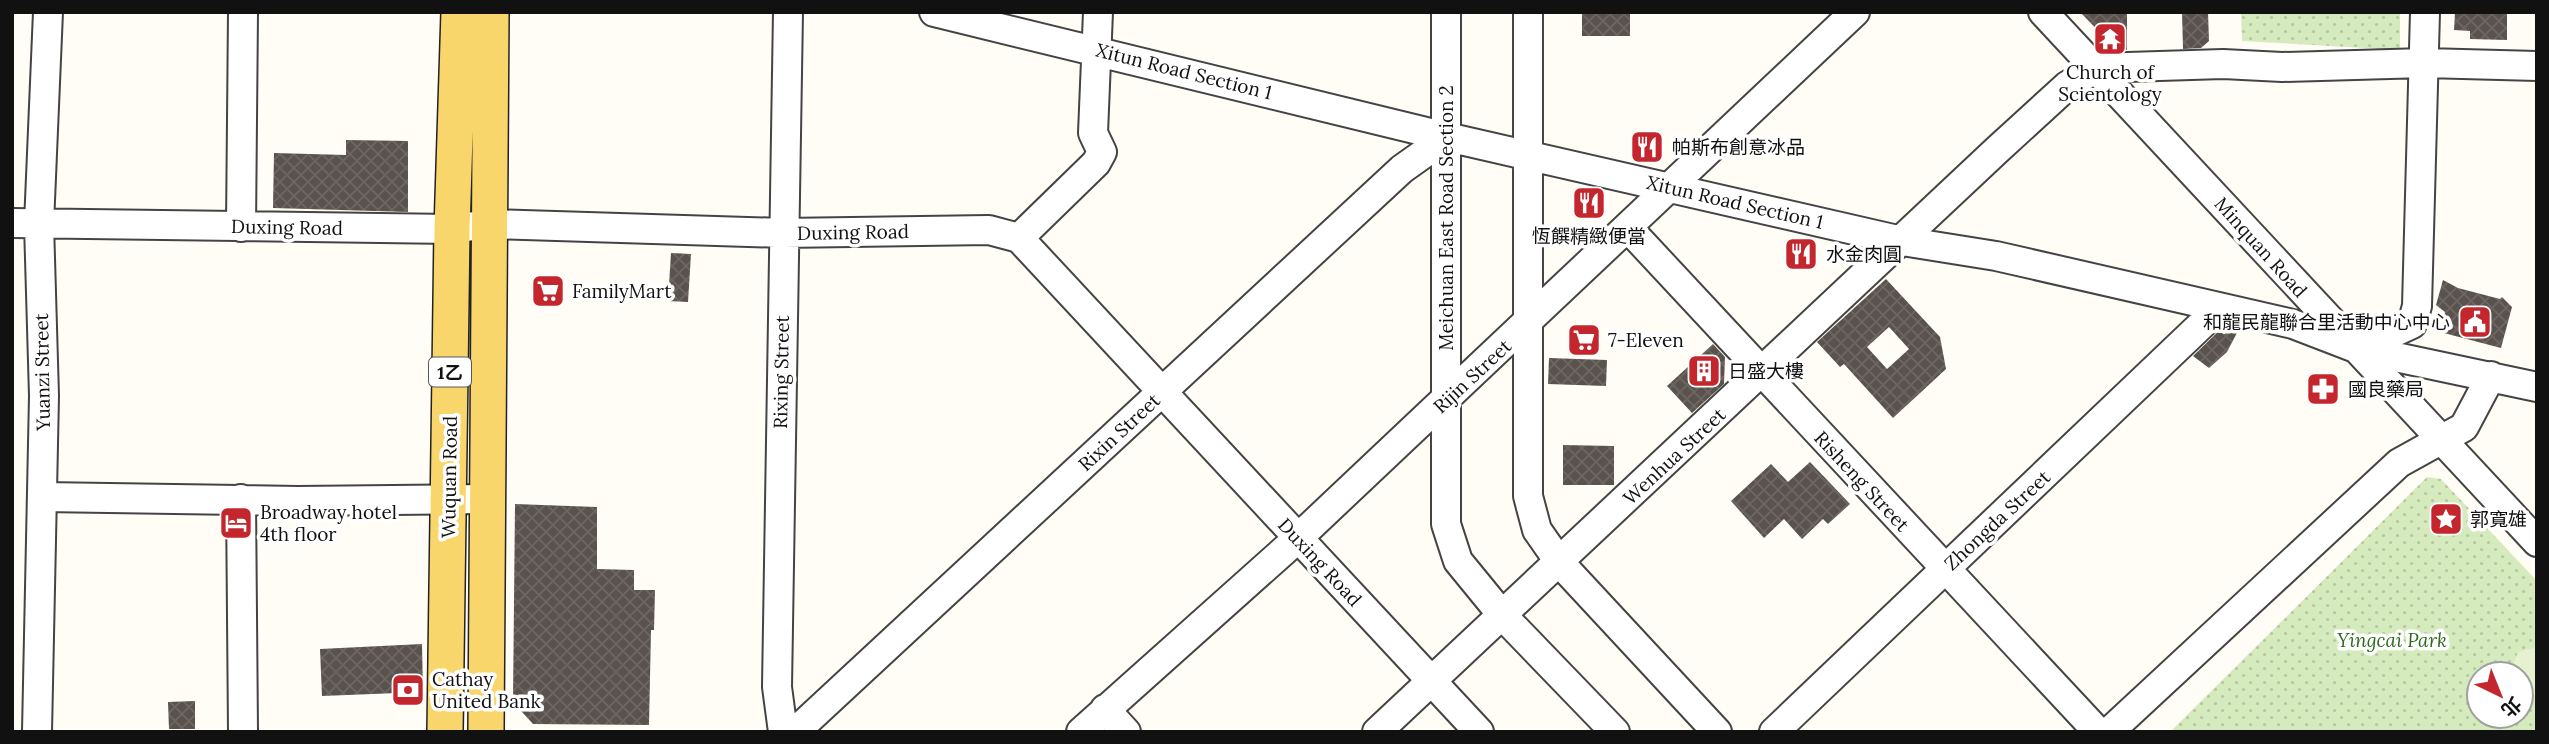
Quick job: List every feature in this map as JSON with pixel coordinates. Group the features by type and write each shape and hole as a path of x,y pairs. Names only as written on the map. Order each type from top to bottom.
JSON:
{"main road":[{"name":"Wuquan Road","path":"445,732 452,229 459,12"},
{"name":"Wuquan Road","path":"486,732 491,12"}],"street":[{"name":"Yuanzi Street","path":"37,732 43,497 26,223 48,12"},
{"path":"241,227 243,12"},
{"name":"Rixing Street","path":"783,732 777,687 788,12"},
{"name":"Xitun Road Section 1","path":"934,12 1529,156 1902,241 1996,256 2293,324 2358,349 2537,387"},
{"path":"1019,238 1096,163 1102,152 1093,134 1098,12"},
{"name":"Meichuan East Road Section 2","path":"1446,12 1446,524 1458,561 1503,616 1615,732"},
{"path":"1528,12 1528,496 1537,530 1560,563 1717,732"},
{"name":"Rijin Street","path":"1081,732 1297,538 1526,326 1855,12"},
{"name":"Minquan Road","path":"2043,12 2537,542"},
{"path":"2358,349 2412,324 2417,306 2425,63 2424,12"},
{"path":"2096,68 2137,65 2282,67 2425,63 2537,66"},
{"name":"Wenhua Street","path":"1377,732 2060,92 2096,68"},
{"name":"Rixin Street","path":"795,732 1402,169 1447,137"},
{"name":"Duxing Road","path":"26,223 452,229 489,224 783,233 989,230 1019,238 1479,732"},
{"name":"Risheng Street","path":"1628,229 2098,732"},
{"name":"Zhongda Street","path":"1774,732 2219,308"},
{"path":"2109,732 2399,463 2463,428 2491,376"},
{"path":"43,497 449,501 487,499"},
{"path":"241,499 243,732"},
{"path":"1105,709 1126,732"}],"green space":[{"path":"2241,12 2400,12 2400,50 2242,41"},
{"name":"Yingcai Park","path":"2427,477 2441,479 2537,581 2537,732 2170,732"},
{"path":"2534,648 2537,651 2537,698 2535,660 2515,660 2518,652"}],"building":[{"path":"1582,12 1630,12 1630,36 1582,36"},
{"path":"2080,12 2127,12 2127,50 2111,44"},
{"path":"2182,12 2208,12 2209,41 2201,48 2183,49"},
{"path":"2455,12 2507,12 2507,40 2470,39 2470,31 2454,30"},
{"path":"346,140 408,141 408,212 273,208 274,153 346,155"},
{"path":"671,253 691,254 688,302 668,301"},
{"path":"1886,279 1940,337 1946,369 1893,418 1844,364 1840,367 1817,342","holes":["1889,327 1909,349 1887,369 1867,347"]},
{"name":"和龍民龍聯合里活動中心中心","path":"2443,280 2458,288 2500,299 2502,297 2512,307 2501,348 2440,332 2445,312 2436,305"},
{"path":"2225,325 2239,329 2227,352 2209,368 2193,356"},
{"name":"日盛大樓","path":"1713,344 1725,357 1724,384 1692,413 1667,386"},
{"path":"1549,358 1607,360 1606,386 1548,384"},
{"path":"1563,445 1614,446 1614,485 1563,485"},
{"path":"1810,462 1850,504 1828,524 1823,519 1802,539 1784,519 1764,538 1731,501 1771,464 1788,482"},
{"path":"515,504 597,507 597,569 634,570 634,590 655,590 654,630 651,630 649,725 533,724 513,702"},
{"path":"422,644 423,692 322,696 320,649"},
{"path":"195,701 195,729 169,729 168,702"}],"place":[{"name":"Church of Scientology","path":"2110,39"},
{"name":"帕斯布創意冰品","path":"1647,147"},
{"name":"恆饌精緻便當","path":"1589,203"},
{"name":"水金肉圓","path":"1801,254"},
{"name":"FamilyMart","path":"548,291"},
{"name":"和龍民龍聯合里活動中心中心","path":"2475,322"},
{"name":"7-Eleven","path":"1584,340"},
{"name":"日盛大樓","path":"1704,371"},
{"name":"國良藥局","path":"2323,389"},
{"name":"郭寬雄","path":"2446,519"},
{"name":"Broadway hotel 4th floor","path":"236,523"},
{"name":"Cathay United Bank","path":"408,690"}]}
